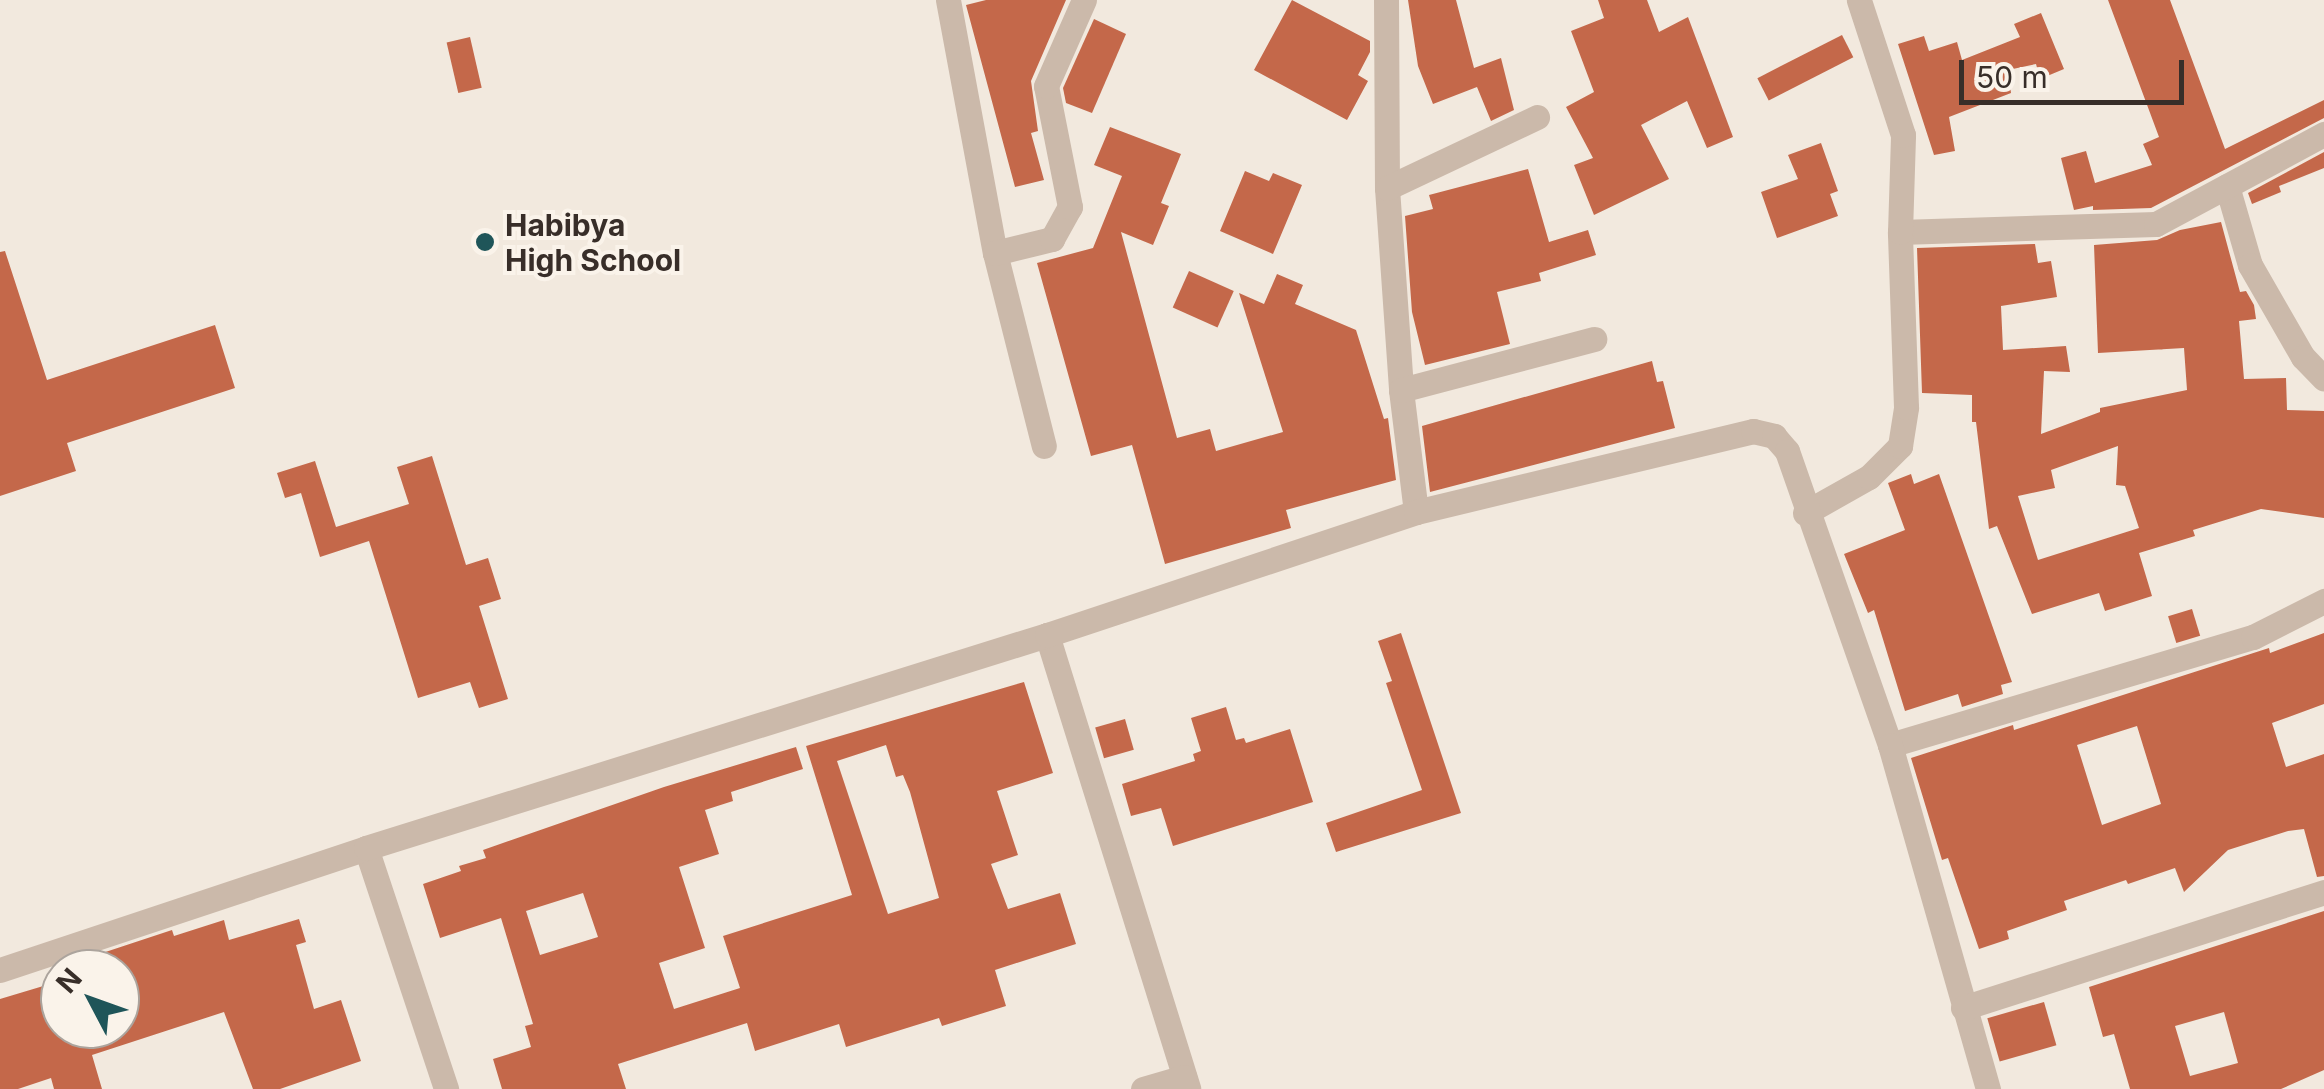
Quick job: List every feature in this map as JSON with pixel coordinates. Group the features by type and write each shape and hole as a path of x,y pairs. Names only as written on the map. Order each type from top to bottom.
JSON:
{"street":[{"path":"948,0 995,253 1044,446"},
{"path":"995,253 1052,239 1070,207 1046,86 1084,0"},
{"path":"1386,0 1387,188 1401,390 1416,512"},
{"path":"1805,513 1870,476 1900,446 1906,407 1900,232 1903,135 1859,0"},
{"path":"1387,188 1536,117"},
{"path":"1900,232 2156,224 2324,134"},
{"path":"2228,186 2250,265 2302,357 2324,379"},
{"path":"1401,390 1594,339"},
{"path":"0,970 366,848 1047,635 1416,512 1753,431 1774,436 1787,451 1805,513 1890,746 1988,1089"},
{"path":"1890,746 2254,637 2324,602"},
{"path":"1047,635 1186,1083 1143,1089"},
{"path":"366,848 446,1089"},
{"path":"1963,1008 2324,892"}],"building":[{"path":"986,0 1066,0 1031,81 1038,131 1031,133 1044,180 1015,187 966,5"},
{"path":"1292,0 1370,41 1370,52 1358,75 1368,81 1347,120 1254,70"},
{"path":"1408,0 1456,0 1474,68 1501,58 1514,110 1491,121 1477,87 1433,104 1418,66"},
{"path":"1598,0 1647,0 1659,32 1688,17 1733,137 1707,148 1687,101 1641,125 1669,179 1594,215 1574,165 1593,158 1566,107 1594,92 1571,31 1604,18"},
{"path":"2108,0 2170,0 2225,149 2324,100 2324,118 2151,208 2093,210 2093,206 2074,210 2061,158 2086,151 2095,183 2152,165 2143,144 2159,137"},
{"path":"2041,13 2064,69 2040,79 2036,64 2008,70 2011,93 1949,117 1955,151 1934,155 1898,44 1924,36 1929,51 1957,42 1962,60 2020,37 2014,24"},
{"path":"1094,19 1126,34 1092,113 1066,103 1063,88"},
{"path":"1842,35 1853,57 1769,100 1757,78"},
{"path":"470,37 482,88 458,93 447,42"},
{"path":"1110,127 1181,154 1161,203 1169,206 1153,245 1121,232 1177,438 1210,429 1216,451 1283,432 1239,293 1264,304 1277,274 1303,285 1295,304 1356,330 1384,419 1388,418 1396,480 1286,510 1291,528 1165,564 1132,445 1091,456 1037,263 1093,248 1122,176 1094,165"},
{"path":"1821,143 1838,191 1830,194 1838,216 1777,238 1761,192 1798,179 1788,155"},
{"path":"2324,152 2324,168 2279,186 2281,192 2252,204 2248,193"},
{"path":"1528,169 1549,242 1588,230 1596,255 1539,273 1541,281 1497,292 1510,344 1425,365 1412,312 1405,216 1433,209 1429,195"},
{"path":"1245,171 1269,181 1273,173 1302,185 1273,254 1220,231"},
{"path":"2221,222 2240,292 2246,291 2254,305 2256,319 2239,321 2244,379 2286,378 2287,410 2324,411 2324,518 2261,509 2193,530 2195,536 2139,553 2152,596 2105,611 2099,593 2032,614 1997,526 1989,529 1976,422 1972,422 1972,395 1922,393 1917,248 2035,244 2038,263 2051,261 2057,297 2001,306 2003,350 2066,346 2070,372 2044,371 2041,434 2100,412 2100,408 2187,390 2184,348 2098,353 2094,245 2157,240 2180,230","holes":["2118,446 2116,485 2125,486 2139,528 2038,560 2018,496 2055,488 2051,470"]},
{"path":"5,251 47,380 215,325 235,388 67,443 76,471 0,496 0,252"},
{"path":"1189,271 1234,291 1217,327 1173,308"},
{"path":"1652,361 1657,382 1663,381 1675,428 1430,492 1422,426"},
{"path":"432,456 466,565 488,558 501,599 479,606 508,699 479,708 470,682 418,698 369,541 320,557 301,493 285,498 277,473 315,461 336,527 409,504 397,467"},
{"path":"1911,474 1914,484 1939,474 2012,682 2001,685 2003,694 1962,707 1958,694 1905,711 1874,610 1868,613 1844,554 1905,530 1888,483"},
{"path":"2192,609 2200,636 2176,643 2168,616"},
{"path":"1401,633 1461,813 1336,852 1326,823 1422,790 1386,683 1392,681 1378,641"},
{"path":"2324,633 2324,704 2272,723 2286,767 2324,754 2324,876 2317,877 2304,829 2288,831 2228,850 2184,892 2175,868 2128,884 2126,880 2064,901 2067,910 2007,931 2009,939 1979,949 1948,858 1942,860 1911,758 2013,725 2014,730 2269,648 2270,653","holes":["2137,726 2161,804 2102,825 2077,745"]},
{"path":"1024,682 1053,773 997,791 1018,855 991,864 1008,909 1060,893 1076,944 995,970 1006,1006 942,1026 939,1018 846,1047 839,1024 755,1051 747,1023 618,1064 626,1089 502,1089 493,1059 531,1047 525,1026 533,1024 501,918 440,938 423,884 486,858 483,850 664,787 796,747 803,769 731,792 733,801 705,810 719,854 679,867 705,948 659,963 674,1009 740,988 723,936 852,895 806,746","holes":["886,745 896,777 903,775 910,792 939,898 888,914 837,761","583,893 598,937 540,955 526,911"]},
{"path":"1226,707 1236,740 1244,738 1246,743 1290,729 1313,802 1173,846 1161,808 1131,816 1122,784 1195,761 1193,754 1201,751 1191,718"},
{"path":"1125,719 1134,750 1104,758 1095,728"},
{"path":"2324,911 2324,1070 2281,1089 2130,1089 2114,1034 2103,1037 2089,987","holes":["2224,1012 2238,1063 2190,1076 2175,1026"]},
{"path":"299,919 306,942 296,945 314,1009 341,1000 361,1061 280,1089 253,1089 224,1012 140,1039 140,949 115,949 172,930 174,936 224,920 229,940"},
{"path":"40,987 40,1049 110,1049 92,1055 102,1089 54,1089 51,1078 18,1089 0,1089 0,999"},
{"path":"2044,1002 2056,1045 2000,1062 1987,1018"}],"place":[{"name":"Habibya High School","path":"485,242"}]}
